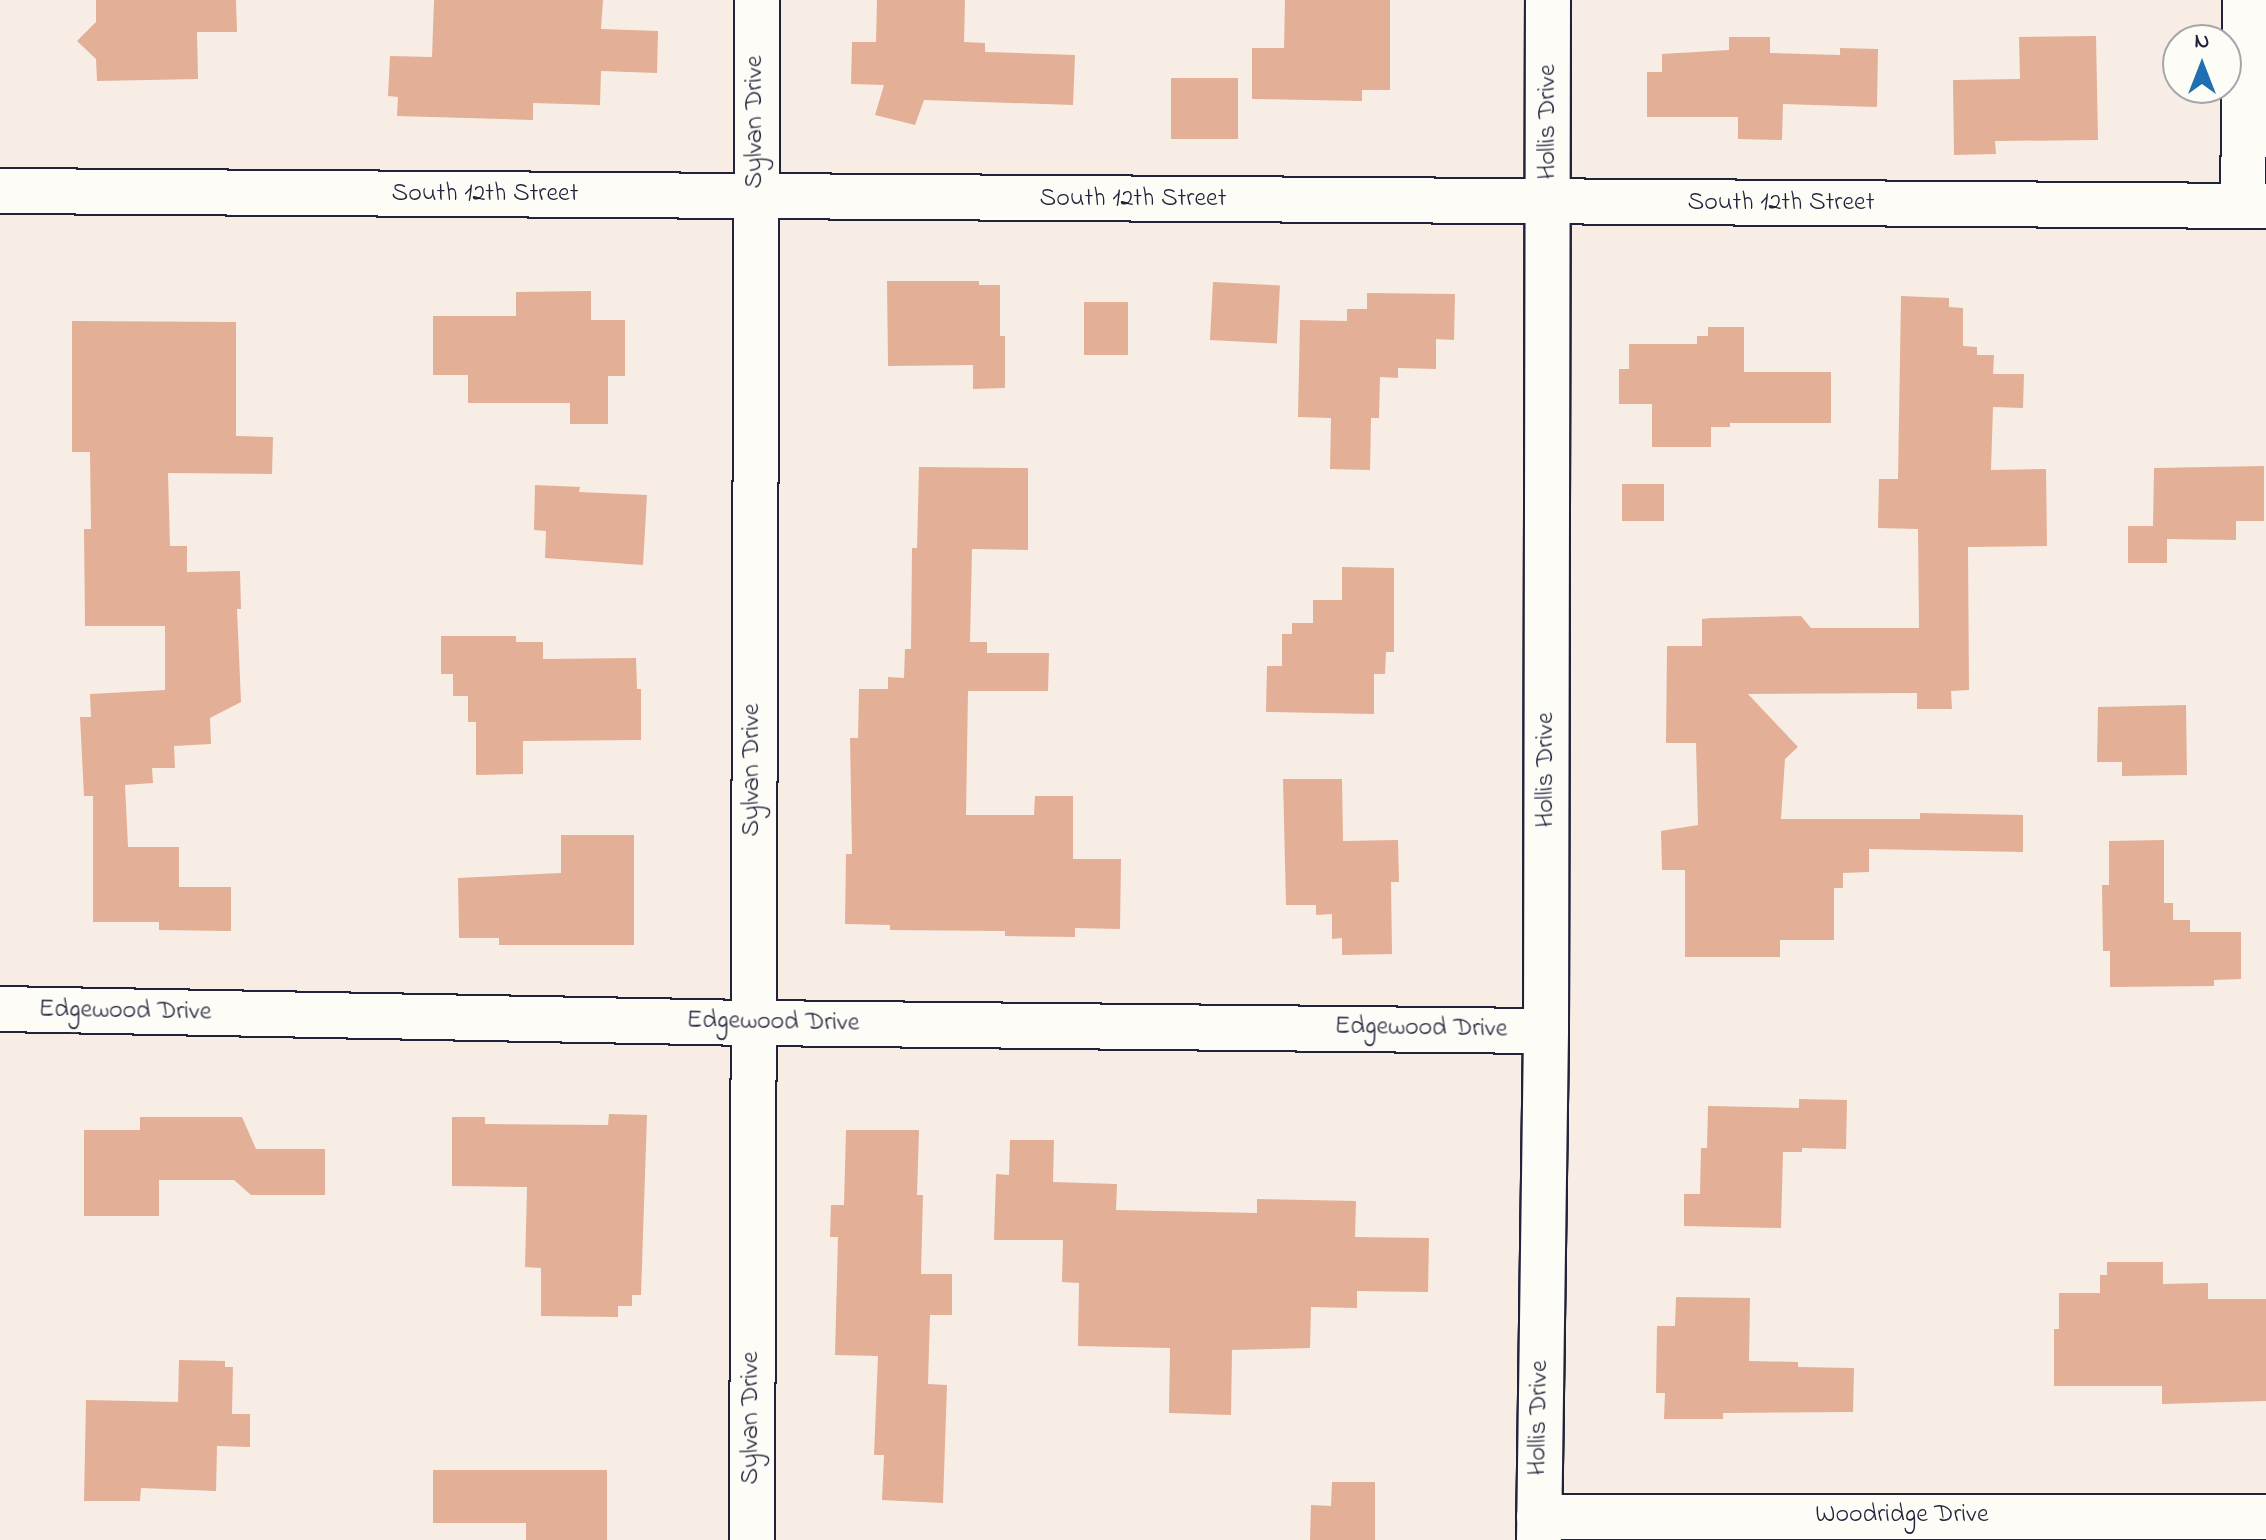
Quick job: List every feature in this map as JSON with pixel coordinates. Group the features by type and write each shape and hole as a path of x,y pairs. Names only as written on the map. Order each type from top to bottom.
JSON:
{"street":[{"name":"Sylvan Drive","path":"752,1540 757,0"},
{"name":"Hollis Drive","path":"1539,1528 1546,1031 1548,0"},
{"path":"2245,0 2255,206"},
{"name":"South 12th Street","path":"0,191 1549,204 2255,206"},
{"name":"Edgewood Drive","path":"0,1009 753,1023 1546,1031"},
{"name":"Woodridge Drive","path":"1539,1528 2216,1528 2266,1517"}],"building":[{"path":"96,0 236,0 237,32 197,32 198,79 97,81 96,59 77,41 96,22"},
{"path":"434,0 603,0 601,29 658,31 657,73 601,71 600,105 533,103 533,120 397,116 398,97 388,96 390,56 432,57"},
{"path":"877,0 965,0 964,42 985,43 985,52 1075,55 1073,105 924,100 915,125 875,115 884,85 851,84 852,42 876,42"},
{"path":"1285,0 1390,0 1390,90 1362,90 1362,101 1252,99 1252,48 1284,48"},
{"path":"2096,36 2098,140 1995,141 1996,154 1954,155 1953,80 2020,79 2019,37"},
{"path":"1729,37 1770,37 1770,53 1840,55 1840,48 1878,49 1877,107 1783,104 1782,140 1738,139 1738,117 1647,117 1647,72 1662,72 1662,54 1729,50"},
{"path":"1171,78 1238,78 1238,139 1171,139"},
{"path":"887,281 979,281 979,285 1000,285 1000,336 1005,336 1005,388 973,389 973,365 888,366"},
{"path":"1213,282 1280,286 1277,343 1210,340"},
{"path":"591,291 591,320 625,320 625,376 608,376 608,424 570,424 570,403 468,403 468,375 433,375 433,316 516,316 516,292"},
{"path":"1367,293 1455,294 1454,340 1436,339 1436,369 1398,368 1398,378 1380,377 1379,418 1371,418 1370,470 1330,469 1331,418 1298,417 1300,320 1347,321 1347,309 1367,309"},
{"path":"1901,296 1949,298 1949,307 1963,308 1963,346 1977,347 1977,355 1994,355 1993,374 2024,374 2023,408 1993,407 1991,470 2046,469 2047,546 1968,547 1969,690 1951,691 1952,709 1917,709 1917,693 1748,694 1798,747 1785,759 1781,819 1920,819 1920,813 2023,815 2023,852 1869,849 1869,872 1843,873 1843,888 1834,888 1834,940 1780,940 1780,957 1685,957 1685,870 1662,870 1661,831 1698,825 1696,743 1666,743 1667,646 1702,646 1702,619 1711,618 1801,616 1811,628 1919,628 1918,529 1878,528 1879,479 1898,479"},
{"path":"1084,302 1128,302 1128,355 1084,355"},
{"path":"72,321 236,322 236,436 273,437 272,474 168,473 170,546 187,546 187,572 240,571 241,609 237,609 241,702 210,718 211,744 174,746 175,768 152,768 153,783 125,785 128,847 179,847 179,887 231,887 231,931 159,930 159,922 93,922 93,796 84,796 80,717 91,717 90,694 165,690 165,626 85,626 84,529 91,529 90,452 72,452"},
{"path":"1708,327 1744,327 1744,372 1831,372 1831,423 1730,423 1730,427 1711,427 1711,447 1652,447 1652,404 1619,404 1619,369 1629,369 1629,344 1697,344 1697,336 1708,336"},
{"path":"2264,466 2264,521 2236,521 2236,540 2167,539 2167,563 2128,563 2128,526 2153,526 2154,468"},
{"path":"919,467 1028,468 1028,550 972,549 970,642 987,642 987,653 1049,653 1048,691 968,691 966,815 1034,815 1035,796 1073,796 1073,859 1121,859 1120,929 1075,928 1075,937 1005,936 1005,931 890,930 890,925 845,924 846,854 852,854 850,738 858,738 859,689 888,689 888,677 904,678 905,649 911,649 912,548 917,548"},
{"path":"1622,484 1664,484 1664,521 1622,521"},
{"path":"535,485 580,487 579,492 647,495 643,565 545,558 546,531 534,530"},
{"path":"1342,567 1394,568 1394,652 1386,652 1385,674 1374,674 1374,714 1266,712 1267,666 1282,666 1282,634 1292,634 1292,623 1313,623 1313,600 1342,600"},
{"path":"441,636 516,636 516,642 543,642 543,659 636,658 637,689 641,689 641,740 523,741 523,774 476,775 476,722 468,722 468,696 453,696 453,674 441,674"},
{"path":"2186,705 2187,775 2122,776 2122,762 2097,762 2098,707"},
{"path":"1283,779 1342,779 1343,841 1398,840 1399,882 1391,882 1392,954 1342,955 1342,938 1332,939 1332,914 1316,915 1316,905 1286,905"},
{"path":"561,835 634,835 634,945 499,945 499,938 459,938 458,878 561,873"},
{"path":"2164,840 2164,903 2173,903 2173,920 2190,920 2190,932 2241,932 2241,979 2214,980 2214,986 2110,987 2110,951 2103,951 2102,885 2109,885 2109,841"},
{"path":"1799,1099 1847,1100 1846,1149 1802,1148 1802,1152 1783,1152 1781,1228 1684,1226 1684,1194 1700,1194 1701,1148 1707,1148 1708,1106 1799,1108"},
{"path":"609,1114 647,1115 641,1295 632,1295 632,1306 618,1306 618,1317 541,1316 541,1268 525,1267 527,1187 452,1186 452,1117 485,1117 485,1124 608,1125"},
{"path":"140,1117 242,1117 256,1149 325,1149 325,1195 251,1195 234,1180 159,1180 159,1216 84,1216 84,1130 140,1130"},
{"path":"846,1130 919,1130 917,1195 923,1195 921,1274 952,1274 952,1315 930,1315 928,1384 947,1385 943,1503 882,1500 884,1455 874,1455 878,1356 835,1355 838,1237 830,1237 831,1205 844,1205"},
{"path":"1010,1140 1054,1140 1053,1182 1117,1184 1116,1210 1257,1213 1257,1199 1356,1201 1355,1237 1429,1238 1428,1292 1357,1291 1357,1308 1311,1307 1310,1348 1232,1350 1231,1415 1169,1413 1170,1348 1078,1346 1079,1283 1062,1282 1063,1240 994,1240 996,1174 1009,1175"},
{"path":"2107,1262 2163,1262 2163,1284 2208,1283 2208,1299 2266,1299 2266,1401 2162,1404 2162,1386 2054,1386 2054,1329 2059,1329 2059,1293 2100,1293 2100,1275 2107,1275"},
{"path":"1676,1297 1750,1298 1749,1361 1798,1362 1798,1367 1854,1368 1853,1412 1723,1413 1723,1419 1664,1419 1665,1393 1656,1393 1657,1326 1675,1326"},
{"path":"179,1360 225,1361 225,1367 233,1367 232,1414 250,1414 250,1447 217,1446 216,1491 141,1488 140,1501 84,1501 86,1400 178,1402"},
{"path":"433,1470 607,1470 607,1540 526,1540 526,1523 433,1523"},
{"path":"1332,1482 1375,1482 1375,1540 1310,1540 1311,1505 1331,1506"}]}
